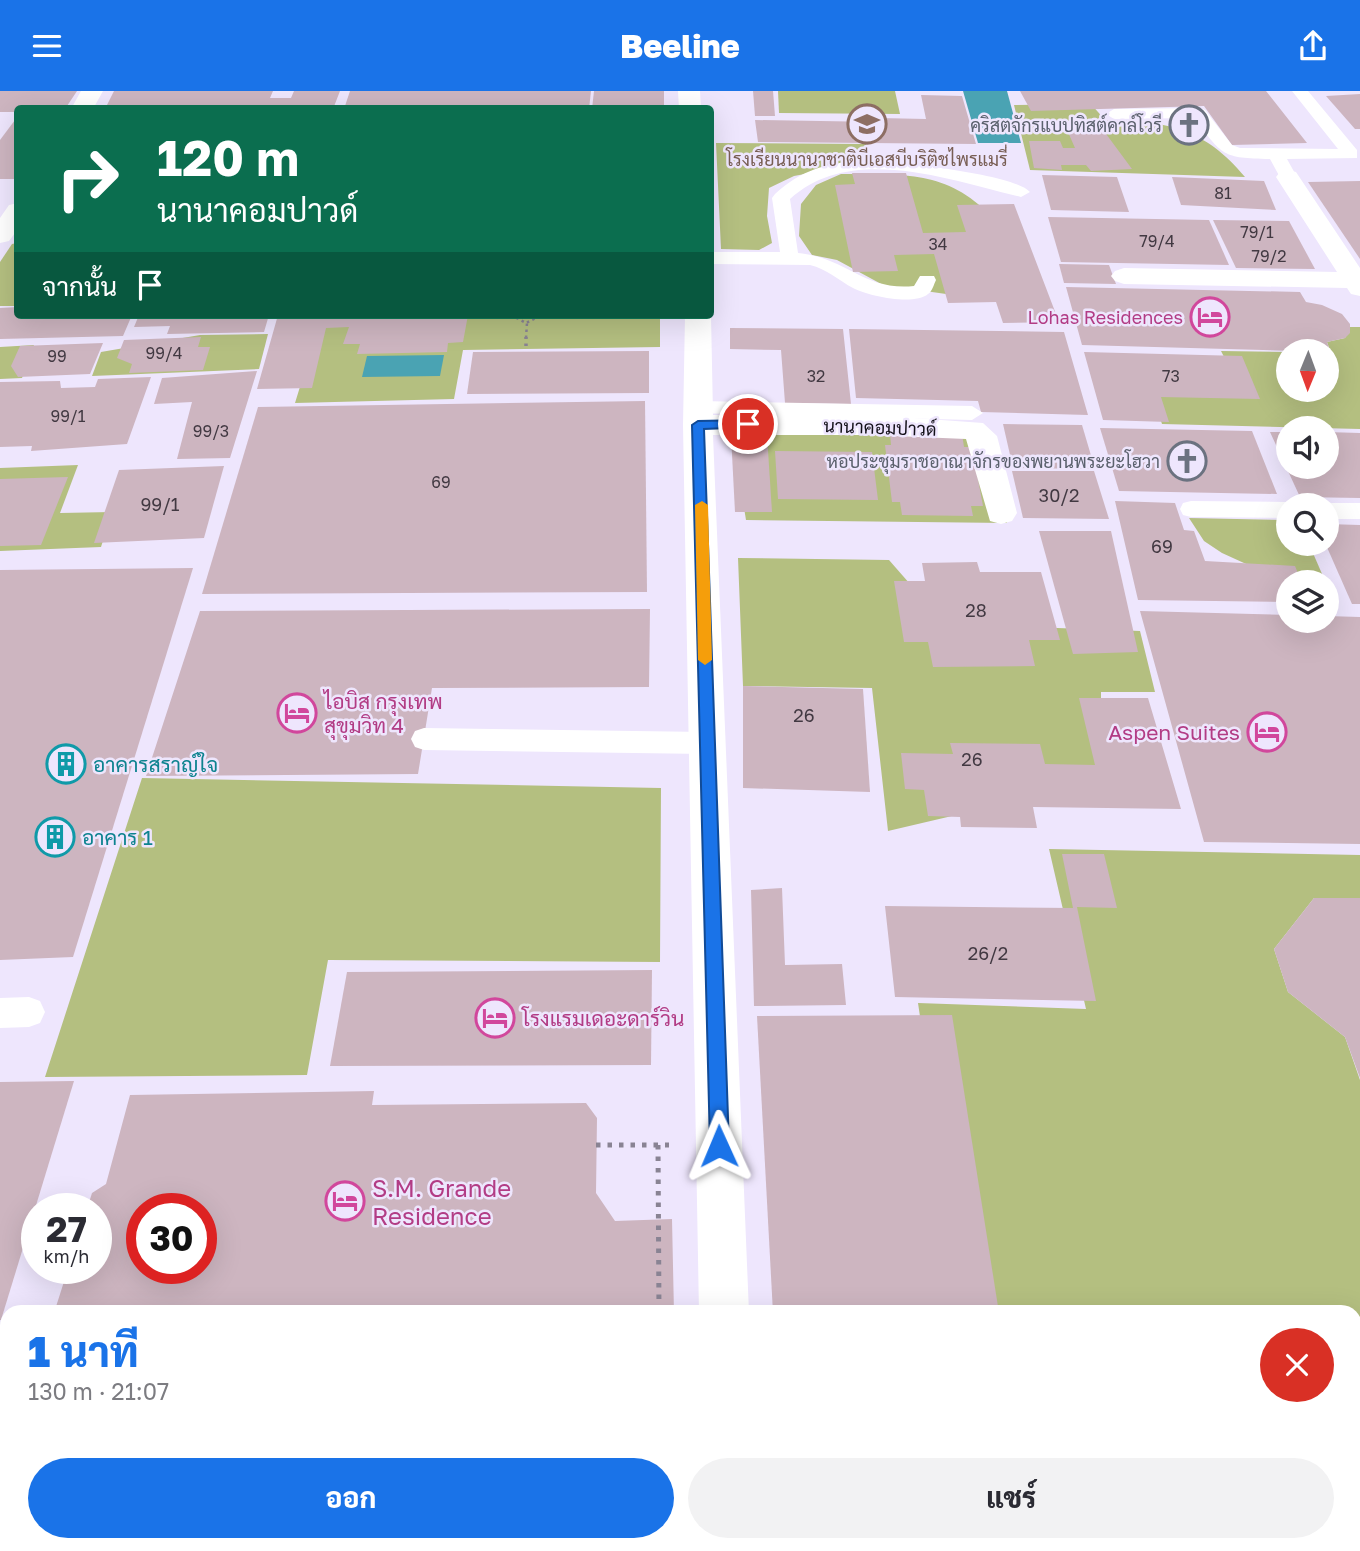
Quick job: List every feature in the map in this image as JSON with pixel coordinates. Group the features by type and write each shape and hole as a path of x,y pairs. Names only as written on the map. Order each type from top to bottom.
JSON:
{"street":[{"path":"1288,177 1357,284"},
{"path":"0,236 14,216"},
{"path":"1124,276 1357,284"},
{"path":"698,319 706,743 724,1305"},
{"name":"นานาคอมปาวด์","path":"698,416 973,430 982,436 1001,513"}],"lane":[{"path":"1300,91 1356,154"},
{"path":"1114,114 1199,113 1226,149 1239,153 1356,154"},
{"path":"1276,154 1288,177"},
{"path":"790,260 781,198 792,183 814,174 858,166 906,165 962,175 1021,192"},
{"path":"714,258 817,261 839,268 853,281 876,292 921,292 927,279"},
{"path":"698,416 972,413"},
{"path":"1191,509 1276,510"},
{"path":"1339,511 1360,512"},
{"path":"424,739 706,743"}],"path":[{"path":"514,319 527,323 534,319"},
{"path":"526,346 527,323"},
{"path":"596,1145 682,1146"},
{"path":"658,1145 659,1305"}],"green space":[{"path":"778,91 895,91 900,114 779,113"},
{"path":"1091,104 1105,120 1147,122 1199,138 1215,148 1245,177 1030,170 1014,105"},
{"path":"716,143 866,144 864,163 794,176 769,188 767,216 772,243 759,250 721,249"},
{"path":"841,174 901,175 936,181 954,188 987,212 946,294 883,285 837,260 812,255 799,236 801,204 816,185"},
{"path":"12,244 14,306 0,306 0,262"},
{"path":"321,319 660,319 660,347 463,350 454,399 295,403"},
{"path":"1350,327 1360,327 1360,429 1339,428 1339,416 1276,416 1276,427 1162,424 1151,391 1242,392 1221,351 1276,352 1276,403 1339,403 1339,339 1345,338"},
{"path":"268,334 259,369 92,376 101,352 200,335"},
{"path":"34,345 22,378 0,379 0,347"},
{"path":"731,428 985,432 1007,523 746,520"},
{"path":"78,465 60,513 112,512 101,547 0,551 0,468"},
{"path":"1189,518 1276,520 1276,556 1314,556 1320,570 1276,570 1276,578 1222,553 1204,541"},
{"path":"738,558 889,560 945,624 1140,631 1155,692 1101,692 1101,781 888,831 872,688 743,686"},
{"path":"142,778 661,788 660,962 328,960 307,1075 45,1077"},
{"path":"1049,849 1360,855 1360,898 1314,898 1274,949 1288,992 1345,1037 1360,1080 1360,1305 963,1305 918,1003 1086,1009"}],"water":[{"path":"963,91 1007,91 1021,143 978,143"},
{"path":"444,355 440,376 362,377 367,356"}],"building":[{"path":"0,91 77,91 68,105 14,105 14,112 0,112"},
{"path":"114,91 273,91 270,98 291,98 294,91 340,91 335,105 107,105"},
{"path":"350,91 591,91 589,105 345,105"},
{"path":"594,91 664,91 664,105 592,105"},
{"path":"753,91 773,91 775,116 755,116"},
{"path":"1020,91 1266,91 1307,143 1232,145 1204,106 1031,111"},
{"path":"1360,94 1360,129 1355,129 1326,96"},
{"path":"921,95 962,96 976,144 758,142 755,120 879,122 879,118 926,119"},
{"path":"14,121 14,179 0,179 0,140"},
{"path":"1064,123 1098,123 1132,169 1091,171 1086,165 1061,165 1062,170 1034,168 1029,141 1060,141 1063,148 1075,148"},
{"path":"852,173 906,173 923,233 966,232 957,205 1014,204 1059,322 1003,323 996,302 948,303 934,254 894,255 898,271 853,272 835,185 855,184"},
{"path":"1042,175 1117,177 1129,212 1051,210"},
{"path":"1172,177 1264,181 1276,210 1181,205"},
{"path":"1360,181 1360,259 1308,182"},
{"path":"1048,217 1209,220 1229,265 1061,262"},
{"path":"1213,220 1289,221 1315,269 1236,268"},
{"path":"1059,264 1109,265 1116,284 1064,283"},
{"name":"Lohas Residences","path":"1066,287 1300,292 1306,302 1322,305 1342,314 1350,324 1350,333 1345,338 1276,339 1276,350 1082,345"},
{"path":"14,307 14,319 130,319 123,336 0,339 0,308"},
{"path":"137,319 268,319 264,332 167,334 170,326 134,327"},
{"path":"277,319 467,319 463,342 448,343 447,352 357,354 360,344 343,344 349,327 326,328 312,388 257,389"},
{"path":"730,328 843,329 851,404 785,403 781,350 730,349"},
{"path":"849,329 1064,332 1088,415 981,412 978,401 856,398"},
{"path":"201,337 198,347 210,347 203,370 129,373 132,364 117,358 124,340"},
{"path":"103,343 90,374 18,377 11,366 20,346"},
{"path":"649,351 649,393 467,394 473,352"},
{"path":"1084,352 1242,356 1260,399 1161,397 1169,422 1103,420"},
{"path":"257,371 230,458 177,459 192,402 154,404 162,378"},
{"path":"151,377 127,444 31,451 32,446 0,447 0,382 60,381 61,388 95,387 98,379"},
{"path":"645,401 647,592 202,594 258,407"},
{"path":"1003,424 1082,425 1095,469 1013,468"},
{"name":"หอประชุมราชอาณาจักรของพยานพระยะโฮวา","path":"1100,428 1252,431 1277,493 1276,494 1119,491"},
{"path":"1270,432 1276,432 1276,445"},
{"path":"1339,432 1360,433 1360,498 1339,498 1339,493 1298,493 1292,479 1339,479"},
{"path":"890,433 962,434 964,447 972,447 983,506 971,506 973,516 902,515 900,502 892,502 885,445 891,445"},
{"path":"731,435 767,435 772,512 735,512"},
{"path":"775,451 872,452 878,500 778,499"},
{"path":"224,466 204,538 94,543 119,470"},
{"path":"1012,471 1094,471 1109,519 1023,518"},
{"path":"68,477 41,545 0,546 0,479"},
{"path":"1115,501 1175,503 1184,530 1194,531 1205,561 1295,566 1297,570 1276,570 1276,602 1138,600"},
{"path":"1339,524 1360,525 1360,604 1352,604 1331,556 1339,556"},
{"path":"1039,531 1111,531 1138,652 1073,654"},
{"path":"977,562 980,572 1041,572 1060,640 1029,640 1035,666 933,667 928,642 904,642 894,581 925,581 922,563"},
{"name":"อาคารสราญ์ใจ","path":"193,568 73,957 0,960 0,570"},
{"name":"ไอบิส กรุงเทพ สุขุมวิท 4","path":"650,609 649,687 432,688 418,774 146,776 200,611"},
{"name":"Aspen Suites","path":"1140,611 1276,615 1276,633 1339,633 1339,616 1360,617 1360,844 1204,842"},
{"path":"743,686 863,689 870,792 743,788"},
{"path":"1079,698 1148,698 1181,809 1033,807 1037,828 961,827 960,817 928,816 924,790 905,789 901,753 953,754 950,743 1040,744 1045,764 1095,765"},
{"path":"1062,854 1104,854 1117,908 1077,907 1096,1001 895,997 885,906 1073,908"},
{"path":"782,888 785,965 842,964 846,1005 754,1006 751,890"},
{"path":"1314,898 1360,898 1360,1078 1345,1037 1288,992 1274,949"},
{"name":"โรงแรมเดอะดาร์วิน","path":"652,970 651,1065 330,1066 347,972"},
{"path":"952,1015 998,1305 773,1305 757,1016"},
{"path":"74,1081 40,1193 21,1193 21,1255 6,1305 0,1305 0,1082"},
{"name":"S.M. Grande Residence","path":"374,1091 372,1105 586,1103 597,1118 596,1193 615,1221 672,1219 674,1305 57,1305 63,1284 112,1284 112,1193 92,1193 106,1184 130,1095"}],"slow traffic":[{"path":"702,505 705,660"}],"place":[{"name":"โรงเรียนนานาชาติบีเอสบีบริติชไพรแมรี่","path":"867,124"},
{"name":"คริสตจักรแบปทิสต์คาล์โวรี","path":"1189,125"},
{"name":"Lohas Residences","path":"1210,317"},
{"name":"หอประชุมราชอาณาจักรของพยานพระยะโฮวา","path":"1187,461"},
{"name":"ไอบิส กรุงเทพ สุขุมวิท 4","path":"297,713"},
{"name":"Aspen Suites","path":"1267,732"},
{"name":"อาคารสราญ์ใจ","path":"66,764"},
{"name":"อาคาร 1","path":"55,837"},
{"name":"โรงแรมเดอะดาร์วิน","path":"495,1018"},
{"name":"S.M. Grande Residence","path":"345,1201"}],"route":[{"path":"719,1146 706,743 704,547 698,425 748,424"}]}
